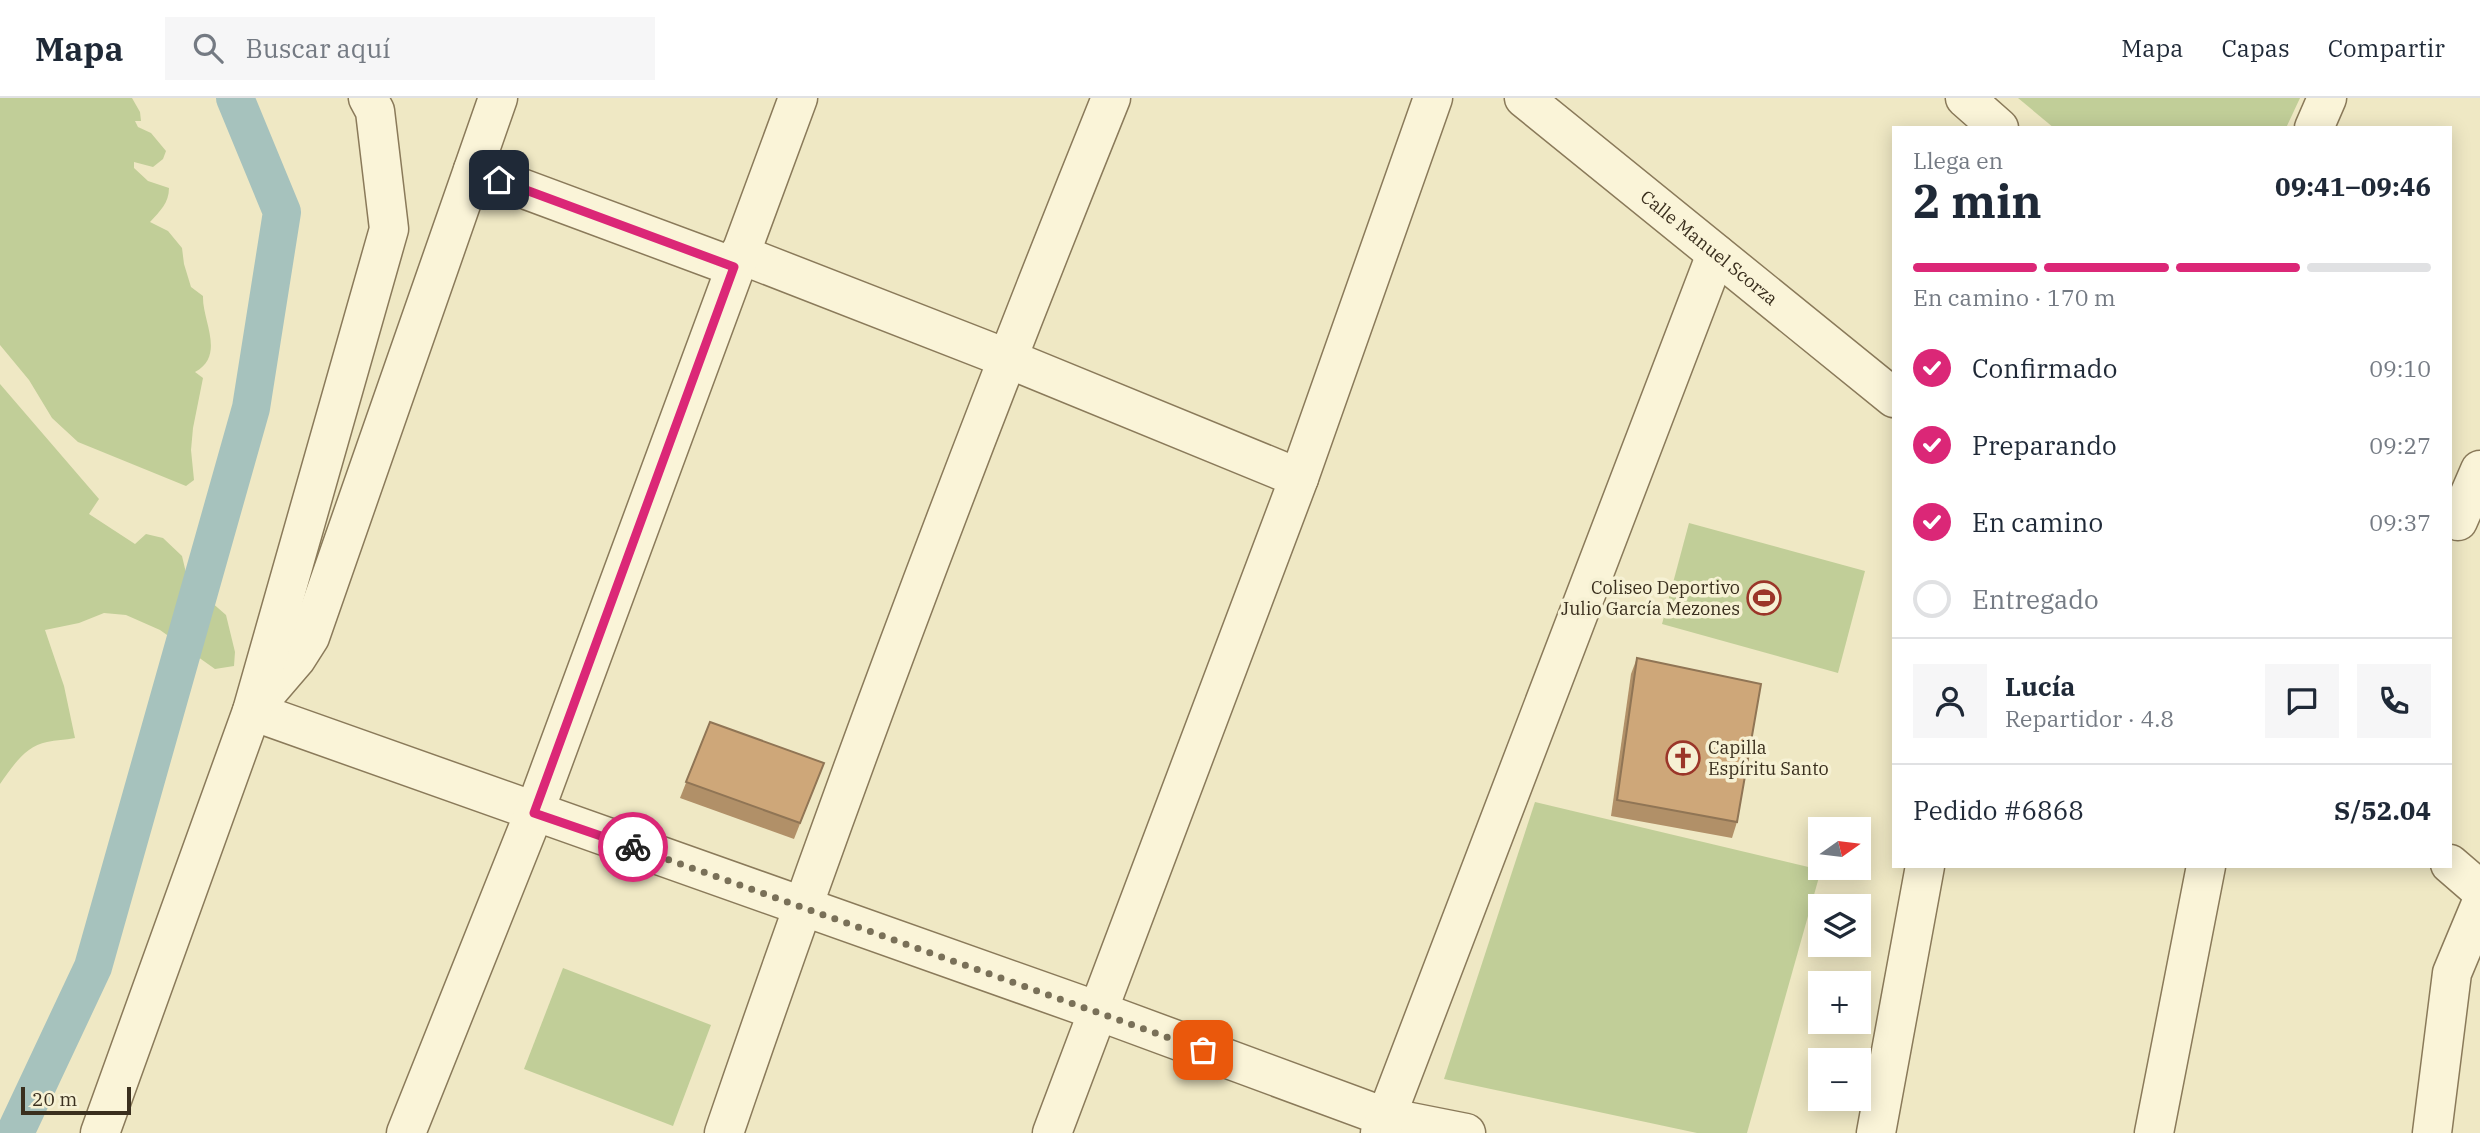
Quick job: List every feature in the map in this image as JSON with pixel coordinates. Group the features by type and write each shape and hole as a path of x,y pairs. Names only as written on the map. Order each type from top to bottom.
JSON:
{"street":[{"path":"100,1133 252,711 389,229 375,111 368,98"},
{"path":"252,711 296,659 310,637 498,98"},
{"path":"406,1133 534,813 798,98"},
{"path":"723,1133 801,906 1006,358 1111,98"},
{"path":"1052,1133 1299,478 1433,98"},
{"name":"Calle Manuel Scorza","path":"1524,98 1892,396"},
{"path":"1965,98 1997,126"},
{"path":"2315,126 2327,98"},
{"path":"473,170 737,260 1006,358 1299,478"},
{"path":"1382,1125 1716,254"},
{"path":"2462,525 2480,470"},
{"path":"252,711 1098,1011 1382,1125 1466,1133"},
{"path":"2452,866 2480,890"},
{"path":"1876,1133 1924,868"},
{"path":"2154,1133 2206,868"},
{"path":"2432,1133 2452,973 2480,906"}],"green space":[{"path":"0,98 132,98 140,112 141,121 135,121 138,127 151,133 166,151 163,159 153,167 134,162 134,168 148,181 169,188 166,202 150,222 168,231 182,248 191,287 203,296 211,347 204,365 195,372 203,378 191,450 194,480 186,486 78,442 52,418 29,380 0,345"},
{"path":"2018,98 2300,98 2287,126 2052,126"},
{"path":"0,384 99,499 89,514 135,544 146,534 163,538 182,556 187,577 194,587 226,615 235,652 234,666 215,669 160,630 126,615 104,613 79,623 45,630 64,686 75,738 47,742 32,748 20,758 0,784"},
{"name":"Coliseo Deportivo Julio García Mezones","path":"1689,523 1865,571 1838,673 1662,624"},
{"path":"1535,802 1808,867 1808,880 1818,880 1814,894 1808,894 1808,916 1747,1133 1697,1133 1444,1079"},
{"path":"563,968 711,1025 673,1126 524,1069"}],"building":[{"name":"Capilla Espíritu Santo","path":"1637,658 1761,684 1737,822 1617,800"},
{"path":"710,722 824,763 800,823 686,782"}],"waterway":[{"path":"15,1133 93,967 251,408 282,212 235,98"}],"way so far":[{"path":"633,847 1203,1050"}],"place":[{"name":"Coliseo Deportivo Julio García Mezones","path":"1764,598"},
{"name":"Capilla Espíritu Santo","path":"1683,758"}],"route":[{"path":"499,180 734,267 534,813 633,847"}]}
